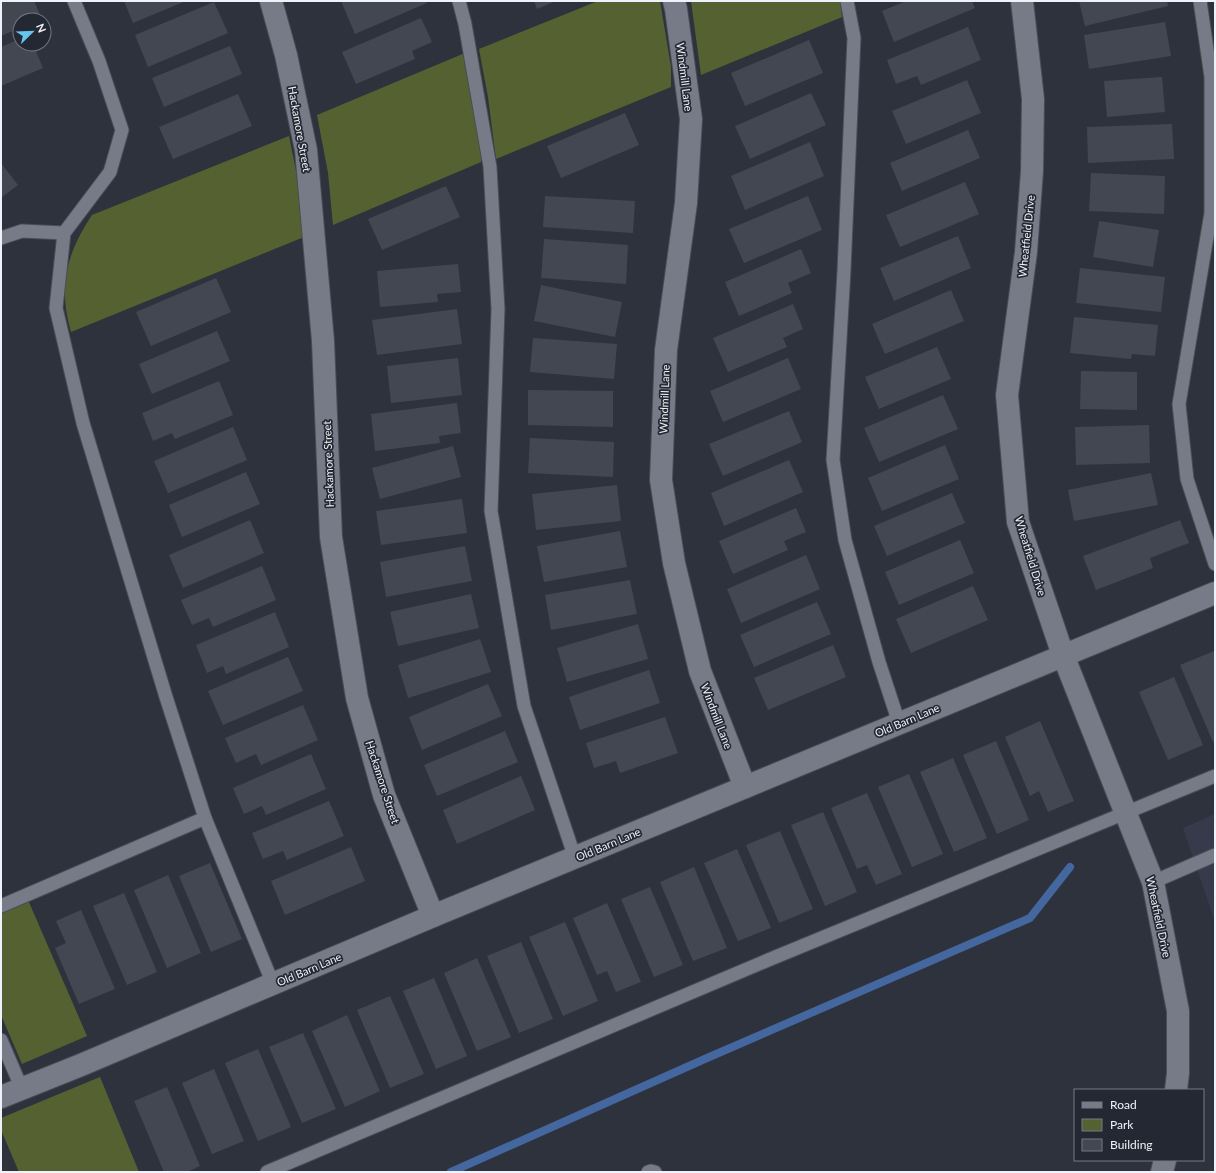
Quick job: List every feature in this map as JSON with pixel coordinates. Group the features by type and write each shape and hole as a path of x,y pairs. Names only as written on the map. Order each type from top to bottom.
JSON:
{"street":[{"name":"Hackamore Street","path":"271,1 286,55 306,150 323,340 331,537 357,698 384,795 433,916"},
{"name":"Windmill Lane","path":"674,1 691,119 686,203 666,350 661,480 674,563 700,671 745,787"},
{"name":"Wheatfield Drive","path":"1022,1 1033,99 1032,171 1026,252 1007,395 1018,522 1063,655 1153,882 1178,1011 1178,1073 1176,1089"},
{"name":"Old Barn Lane","path":"1,1097 433,916 1215,593"},
{"path":"1162,1172 1165,1161"}],"lane":[{"path":"74,1 99,61 122,130 110,172 64,233 56,308 83,423 166,697 205,818 273,984"},
{"path":"459,1 465,24 490,175 498,309 491,511 524,706 575,858"},
{"path":"847,1 854,38 844,271 833,460 845,540 879,662 899,723"},
{"path":"1200,1 1211,77 1211,213 1179,404 1187,479 1215,564"},
{"path":"1,238 22,230 64,233"},
{"path":"267,1172 773,958 1215,776"},
{"path":"1,906 205,818"},
{"path":"1153,882 1215,855"},
{"path":"1,1040 22,1089"},
{"path":"648,1172 654,1172"}],"shaded area":[{"path":"1215,814 1215,922 1183,828"}],"green space":[{"path":"598,1 660,1 671,67 671,87 496,159 488,97 479,49"},
{"path":"691,1 840,1 842,17 701,75"},
{"path":"465,53 481,148 481,162 333,225 328,173 317,115"},
{"path":"289,136 297,176 304,237 71,332 65,300 67,271 76,243 92,215"},
{"path":"28,900 87,1036 22,1064 1,1015 1,912"},
{"path":"100,1077 139,1172 19,1172 1,1130 1,1118"}],"building":[{"path":"1,1 34,1 39,12 12,12 12,31 1,36"},
{"path":"124,1 186,1 133,23"},
{"path":"341,1 426,1 427,3 355,34"},
{"path":"534,1 556,1 537,9"},
{"path":"906,1 972,1 975,8 894,42 882,11"},
{"path":"1079,1 1167,1 1168,6 1085,26"},
{"path":"214,2 228,33 148,67 135,35"},
{"path":"421,18 432,42 412,51 415,59 356,84 342,52"},
{"path":"1165,22 1171,56 1089,69 1084,35"},
{"path":"968,27 981,60 921,85 917,76 896,84 887,60"},
{"path":"809,40 823,73 745,106 731,73"},
{"path":"12,42 12,52 36,52 43,68 1,86 1,47"},
{"path":"230,46 242,74 164,107 152,78"},
{"path":"1162,77 1165,112 1107,117 1104,81"},
{"path":"967,80 981,113 906,144 892,111"},
{"path":"811,93 826,125 750,159 735,126"},
{"path":"238,94 252,126 173,159 159,127"},
{"path":"625,113 639,145 561,178 547,146"},
{"path":"1172,124 1174,159 1088,163 1087,127"},
{"path":"968,130 980,158 902,191 890,163"},
{"path":"810,142 824,176 745,210 731,176"},
{"path":"1,163 18,185 1,198"},
{"path":"1091,173 1165,176 1164,214 1089,211"},
{"path":"965,182 979,214 900,247 886,215"},
{"path":"446,186 460,217 382,250 368,219"},
{"path":"545,196 635,201 633,233 543,227"},
{"path":"808,196 822,230 744,263 729,229"},
{"path":"1099,221 1159,230 1153,267 1093,257"},
{"path":"958,236 971,268 894,301 880,268"},
{"path":"544,239 628,245 626,284 541,278"},
{"path":"801,249 811,273 788,283 792,293 739,316 725,282"},
{"path":"458,264 461,292 437,294 438,302 380,307 377,271"},
{"path":"1080,268 1165,277 1161,312 1076,303"},
{"path":"216,278 231,312 151,346 136,312"},
{"path":"541,285 622,302 615,337 534,321"},
{"path":"951,290 964,321 885,354 872,324"},
{"path":"793,304 803,329 783,338 787,347 728,372 713,338"},
{"path":"457,309 462,344 377,355 372,320"},
{"path":"1074,317 1158,325 1155,356 1132,354 1131,359 1070,353"},
{"path":"217,331 230,361 152,394 139,364"},
{"path":"533,338 617,344 614,379 530,372"},
{"path":"937,347 951,379 879,409 865,377"},
{"path":"458,358 462,395 391,403 387,366"},
{"path":"788,358 801,389 723,422 710,391"},
{"path":"1081,371 1137,372 1137,410 1080,409"},
{"path":"219,381 233,415 175,439 172,433 153,441 142,413"},
{"path":"528,390 613,391 613,427 528,425"},
{"path":"943,395 958,429 879,462 864,428"},
{"path":"457,403 461,433 439,436 440,443 375,451 371,414"},
{"path":"789,411 802,442 723,476 709,444"},
{"path":"1149,425 1150,463 1076,465 1075,427"},
{"path":"233,427 247,460 168,493 154,461"},
{"path":"530,438 614,442 613,477 528,473"},
{"path":"945,445 959,479 882,511 868,478"},
{"path":"453,446 461,477 380,499 372,468"},
{"path":"789,460 803,492 724,526 711,493"},
{"path":"246,472 260,504 182,537 169,505"},
{"path":"1151,473 1158,505 1074,521 1068,490"},
{"path":"617,485 621,521 536,530 532,494"},
{"path":"952,493 965,523 887,556 874,526"},
{"path":"462,499 467,533 381,545 376,511"},
{"path":"796,508 806,532 784,541 788,550 733,574 719,541"},
{"path":"250,520 264,553 183,588 169,555"},
{"path":"1180,520 1189,543 1150,558 1153,568 1096,590 1083,556"},
{"path":"620,531 627,567 544,582 537,546"},
{"path":"960,540 974,573 899,605 885,572"},
{"path":"465,546 472,581 386,597 380,562"},
{"path":"806,555 820,589 741,623 727,589"},
{"path":"262,566 276,600 213,627 209,618 192,625 181,600"},
{"path":"630,580 637,614 551,630 545,595"},
{"path":"973,586 988,620 911,653 896,619"},
{"path":"471,594 479,628 398,646 390,612"},
{"path":"817,602 831,634 754,667 740,635"},
{"path":"275,612 289,647 226,674 223,666 207,673 196,645"},
{"path":"638,624 648,659 567,682 557,648"},
{"path":"480,639 491,672 408,698 398,665"},
{"path":"833,645 846,677 768,710 754,678"},
{"path":"1214,651 1215,741 1213,742 1180,665"},
{"path":"288,657 303,691 223,725 208,691"},
{"path":"649,670 660,703 580,730 569,697"},
{"path":"1174,677 1203,745 1168,760 1139,692"},
{"path":"488,684 502,716 422,750 409,717"},
{"path":"303,705 318,740 261,765 256,754 236,763 225,738"},
{"path":"665,717 678,753 620,773 616,761 594,768 586,743"},
{"path":"1040,721 1074,801 1048,812 1039,791 1030,796 1005,737"},
{"path":"505,731 518,762 437,796 424,765"},
{"path":"996,741 1029,820 997,834 963,755"},
{"path":"311,754 326,789 266,815 262,806 244,814 233,788"},
{"path":"953,758 987,838 954,852 920,772"},
{"path":"909,774 943,854 912,867 878,787"},
{"path":"521,776 535,810 457,844 443,810"},
{"path":"867,793 902,874 876,885 867,865 857,869 831,808"},
{"path":"329,801 344,836 287,860 283,851 263,859 252,833"},
{"path":"823,812 857,892 825,906 791,825"},
{"path":"780,831 813,909 779,923 746,845"},
{"path":"351,847 365,881 285,915 271,881"},
{"path":"737,849 771,928 738,941 704,863"},
{"path":"210,863 242,939 211,952 179,876"},
{"path":"694,867 727,948 693,961 660,882"},
{"path":"168,875 201,953 167,968 134,890"},
{"path":"650,887 683,965 654,977 621,899"},
{"path":"124,893 157,972 127,985 93,906"},
{"path":"607,903 641,982 616,992 607,971 597,975 573,918"},
{"path":"81,910 115,989 79,1004 55,948 66,943 56,921"},
{"path":"565,922 598,1001 563,1016 529,937"},
{"path":"521,942 553,1019 519,1033 487,956"},
{"path":"477,958 511,1037 477,1051 444,973"},
{"path":"434,978 467,1056 436,1069 403,991"},
{"path":"390,996 424,1074 390,1088 357,1010"},
{"path":"347,1015 380,1091 345,1107 312,1031"},
{"path":"303,1033 336,1109 302,1123 269,1047"},
{"path":"258,1049 291,1127 258,1141 225,1063"},
{"path":"214,1069 244,1141 212,1154 182,1083"},
{"path":"167,1087 200,1166 187,1172 164,1172 134,1101"}],"waterway":[{"path":"451,1172 707,1058 1030,918 1070,867"}]}
